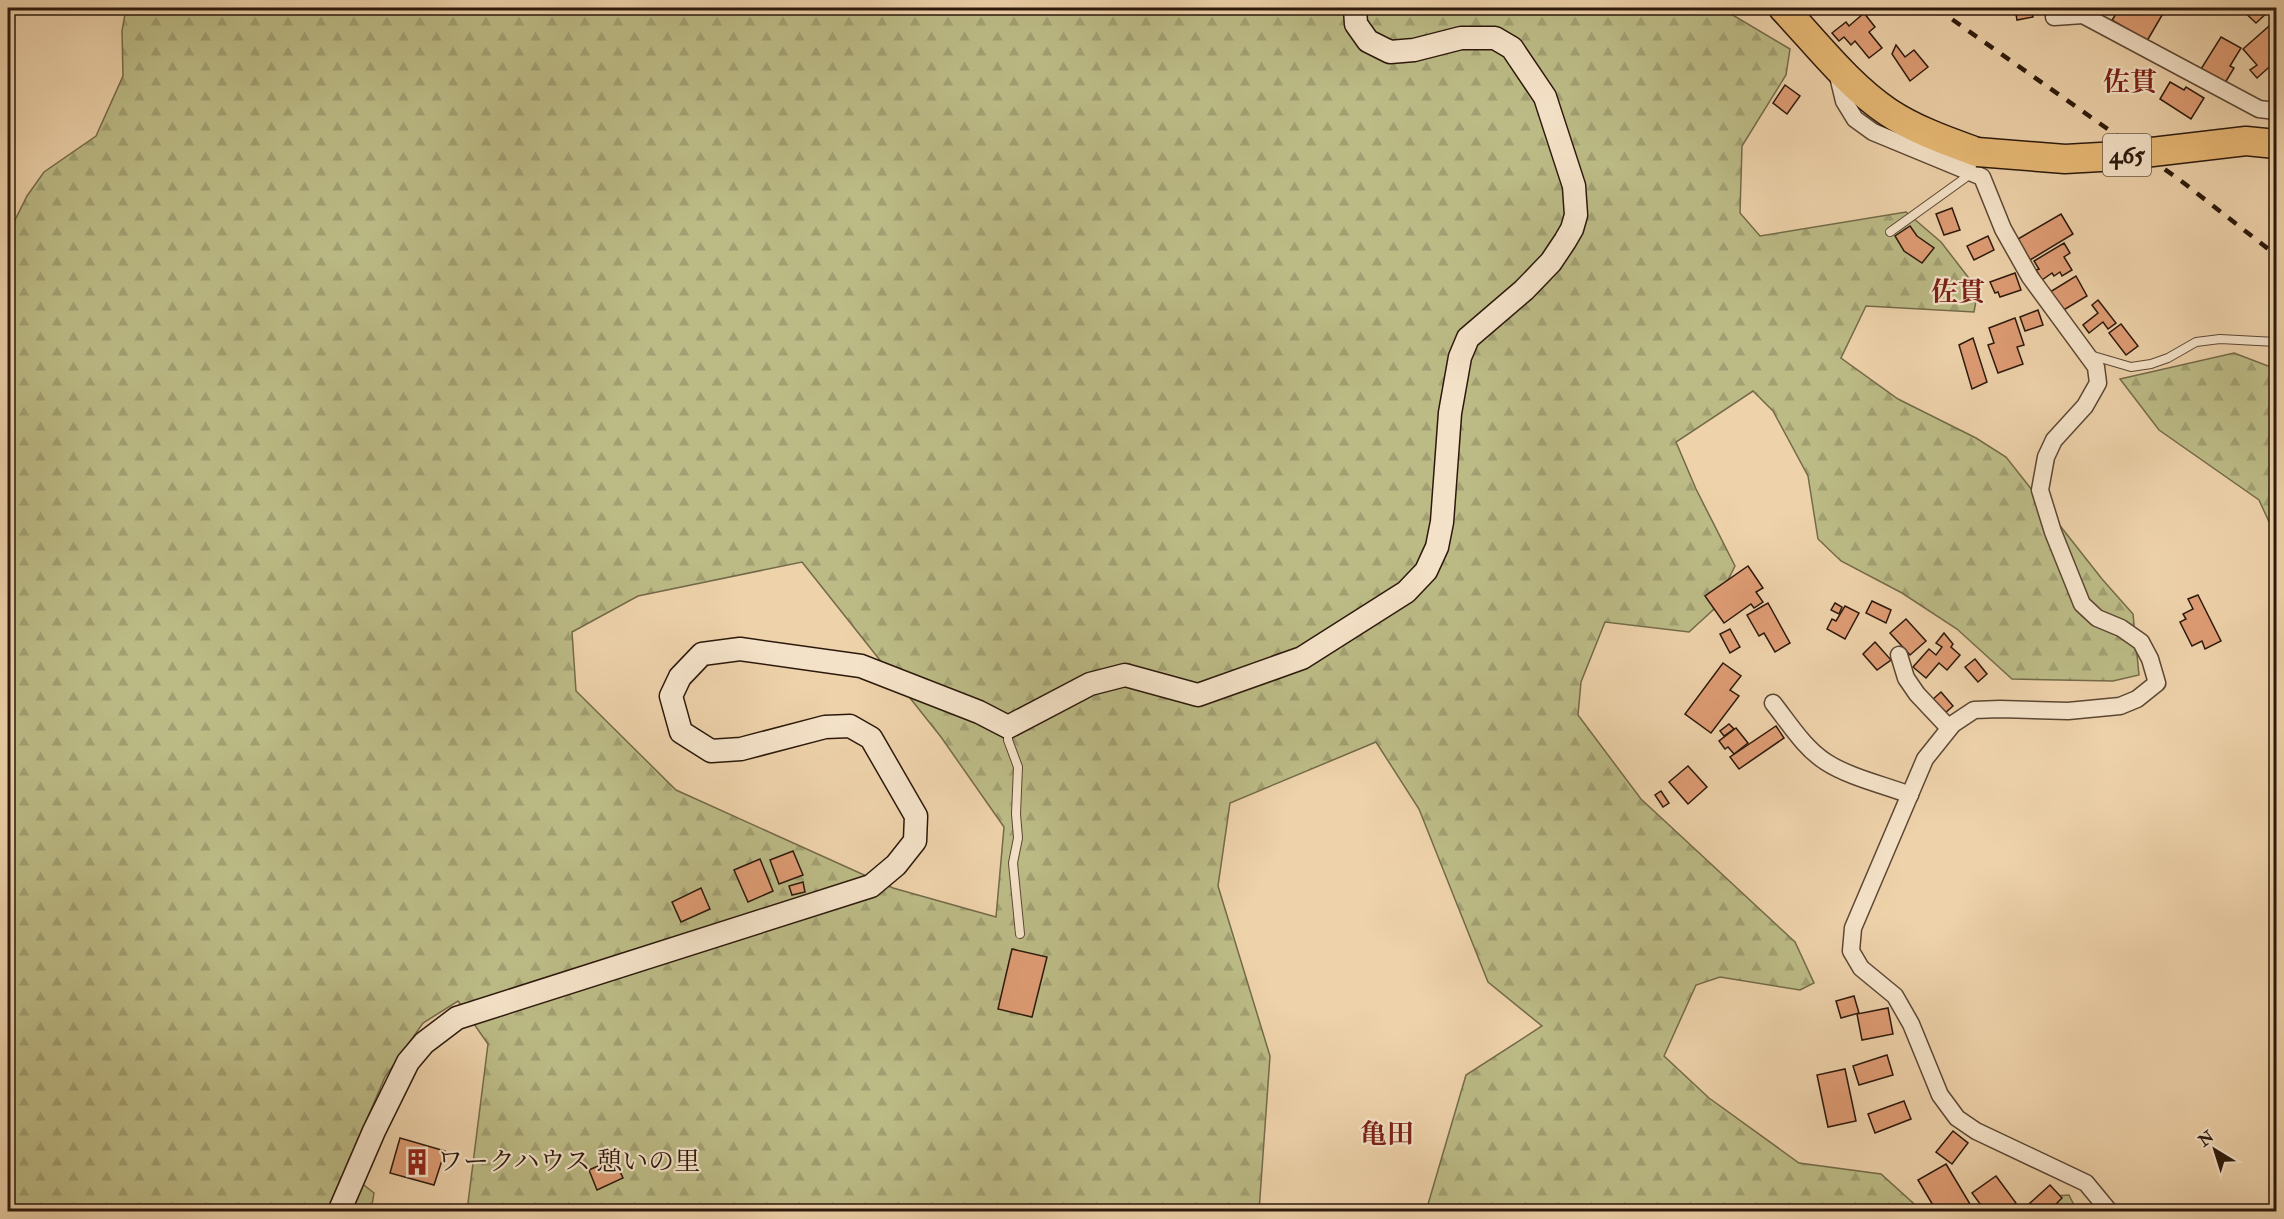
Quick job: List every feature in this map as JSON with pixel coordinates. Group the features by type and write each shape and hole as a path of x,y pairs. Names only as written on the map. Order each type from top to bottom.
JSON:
{"highway":[{"name":"465","path":"1783,8 1864,92 1889,112 1939,139 1975,163 2118,156 2246,141 2277,144"}],"street":[{"path":"339,1212 374,1131 408,1062 424,1043 445,1025 457,1018 871,886 896,865 915,841 916,816 871,738 850,726 825,727 741,749 711,752 681,732 671,696 680,677 702,654 740,649 861,666 980,712 1008,727 1090,684 1125,675 1198,695 1302,658 1406,592 1426,571 1437,547 1442,522 1450,413 1460,357 1468,338 1524,290 1551,261 1565,241 1572,229 1576,214 1574,186 1545,97 1512,48 1495,38 1461,38 1414,50 1390,52 1368,41 1356,24 1355,8"},
{"path":"2054,17 2083,15 2259,109 2277,111"},
{"path":"1975,163 2003,229 2030,277 2096,367 2097,383 2085,406 2054,440 2046,457 2040,490 2053,532 2082,604 2097,618 2121,628 2141,642 2150,659 2157,683 2137,699 2120,706 2068,711 1974,710 1949,728 1925,759 1853,928 1851,951 1861,968 1895,996 1911,1024 1940,1095 1957,1118 1976,1131 2086,1183 2110,1212"},
{"path":"1899,655 1906,678 1917,694 1949,728"},
{"path":"1773,703 1804,743 1824,761 1838,769 1910,795"}],"lane":[{"path":"1890,232 1975,163"},
{"path":"2087,355 2132,367 2160,361 2196,342 2220,339 2277,342"},
{"path":"1008,727 1008,740 1017,767 1018,838 1013,863 1020,934"}],"green space":[{"path":"126,8 1721,8 1790,49 1786,75 1742,146 1740,213 1760,236 1906,212 1941,242 1978,290 1974,312 1866,306 1841,358 1898,399 1976,438 2006,457 2102,579 2133,614 2139,675 2113,681 2012,679 1957,629 1902,593 1841,561 1818,539 1808,476 1773,411 1753,391 1676,442 1696,489 1735,566 1713,610 1689,632 1605,622 1581,682 1578,715 1641,799 1795,942 1814,983 1800,990 1720,977 1696,985 1664,1056 1709,1098 1799,1163 1881,1174 1922,1211 1426,1211 1466,1075 1542,1026 1488,982 1419,809 1376,742 1230,803 1218,886 1270,1056 1259,1211 467,1211 488,1044 458,1001 423,1023 385,1077 345,1170 374,1193 371,1211 8,1211 8,234 27,196 44,172 96,136 123,76 122,31","holes":["802,562 941,737 1004,827 996,917 893,888 676,790 576,691 572,632 638,596"]},
{"path":"2234,353 2276,369 2276,537 2259,500 2159,430 2120,379"},
{"path":"2069,1195 2077,1211 2016,1212 2040,1197"}],"building":[{"path":"2015,8 2031,8 2033,17 2017,20"},
{"path":"2120,8 2132,12 2134,8 2165,10 2147,41 2112,20"},
{"path":"2240,8 2266,8 2269,11 2256,23"},
{"path":"1864,13 1875,27 1869,32 1882,48 1869,58 1855,41 1851,45 1844,37 1839,41 1832,33 1846,22 1849,26"},
{"path":"2276,20 2276,61 2257,78 2250,70 2257,65 2243,49"},
{"path":"2221,37 2241,48 2230,66 2234,68 2225,83 2201,69"},
{"path":"1896,45 1905,57 1914,50 1928,67 1910,81 1892,54"},
{"path":"2170,82 2184,90 2186,87 2204,98 2191,119 2160,99"},
{"path":"1785,85 1800,96 1787,114 1773,103"},
{"path":"1952,208 1960,230 1944,235 1936,214"},
{"path":"2061,214 2073,234 2030,260 2018,239"},
{"path":"1910,226 1917,236 1934,248 1922,263 1904,251 1895,236"},
{"path":"1988,236 1994,250 1974,260 1967,246"},
{"path":"2064,243 2070,253 2064,257 2072,270 2062,276 2060,272 2054,276 2052,273 2042,280 2034,261"},
{"path":"2015,273 2021,290 2000,297 1998,292 1995,293 1990,282"},
{"path":"2076,276 2087,296 2062,311 2050,292"},
{"path":"2098,300 2116,323 2108,329 2103,322 2089,333 2083,325 2098,313 2092,305"},
{"path":"2038,310 2043,325 2025,331 2020,317"},
{"path":"2015,318 2024,345 2017,347 2023,364 1998,373 1988,345 1994,343 1989,328"},
{"path":"2121,324 2138,346 2126,355 2109,333"},
{"path":"1973,338 1987,382 1972,389 1959,345"},
{"path":"1748,566 1763,588 1756,592 1763,602 1754,608 1751,604 1724,623 1705,596"},
{"path":"2198,595 2221,641 2205,649 2202,641 2192,646 2180,622 2186,619 2183,614 2193,609 2188,599"},
{"path":"1872,601 1891,610 1886,623 1866,613"},
{"path":"1768,603 1790,643 1775,652 1764,633 1759,636 1747,615"},
{"path":"1835,603 1842,607 1839,614 1831,610"},
{"path":"1845,606 1859,613 1845,639 1827,629 1832,619 1836,621"},
{"path":"1906,619 1926,641 1910,655 1890,633"},
{"path":"1730,629 1740,647 1730,653 1720,634"},
{"path":"1944,633 1953,644 1951,647 1960,655 1947,670 1939,663 1926,678 1913,667 1929,649 1936,655 1942,647 1936,643"},
{"path":"1875,642 1891,660 1877,670 1863,654"},
{"path":"1975,659 1987,674 1978,682 1965,667"},
{"path":"1723,663 1741,676 1730,690 1739,696 1711,733 1685,714"},
{"path":"1941,692 1953,706 1944,714 1932,700"},
{"path":"1729,724 1734,729 1724,736 1720,731"},
{"path":"1776,726 1784,738 1739,769 1730,757"},
{"path":"1736,728 1748,743 1734,754 1728,747 1725,749 1719,741"},
{"path":"1688,766 1707,787 1688,804 1669,782"},
{"path":"1661,791 1669,803 1663,807 1655,795"},
{"path":"793,851 803,875 779,884 770,860"},
{"path":"760,859 773,891 748,902 734,870"},
{"path":"803,882 805,892 792,895 789,886"},
{"path":"701,888 710,909 681,922 672,902"},
{"path":"1012,949 1047,957 1032,1017 998,1009"},
{"path":"1854,996 1859,1013 1841,1018 1836,1001"},
{"path":"1888,1008 1893,1034 1862,1040 1857,1014"},
{"path":"1887,1055 1893,1075 1859,1085 1853,1066"},
{"path":"1845,1069 1856,1121 1828,1127 1817,1075"},
{"path":"1904,1101 1911,1119 1875,1133 1868,1114"},
{"path":"1953,1131 1968,1143 1952,1164 1936,1152"},
{"name":"ワークハウス 憩いの里","path":"400,1138 445,1151 434,1185 390,1173"},
{"path":"614,1159 623,1178 597,1190 589,1170"},
{"path":"1946,1164 1970,1204 1957,1212 1937,1212 1918,1180"},
{"path":"1996,1176 2016,1203 2004,1212 1986,1212 1972,1193"},
{"path":"2050,1185 2062,1198 2048,1212 2038,1212 2030,1203"}],"railway":[{"path":"1936,8 2180,180 2276,255"}],"place":[{"name":"ワークハウス 憩いの里","path":"417,1162"}],"district":[{"name":"佐貫","path":"2130,82"},
{"name":"佐貫","path":"1958,292"},
{"name":"亀田","path":"1387,1134"}]}
